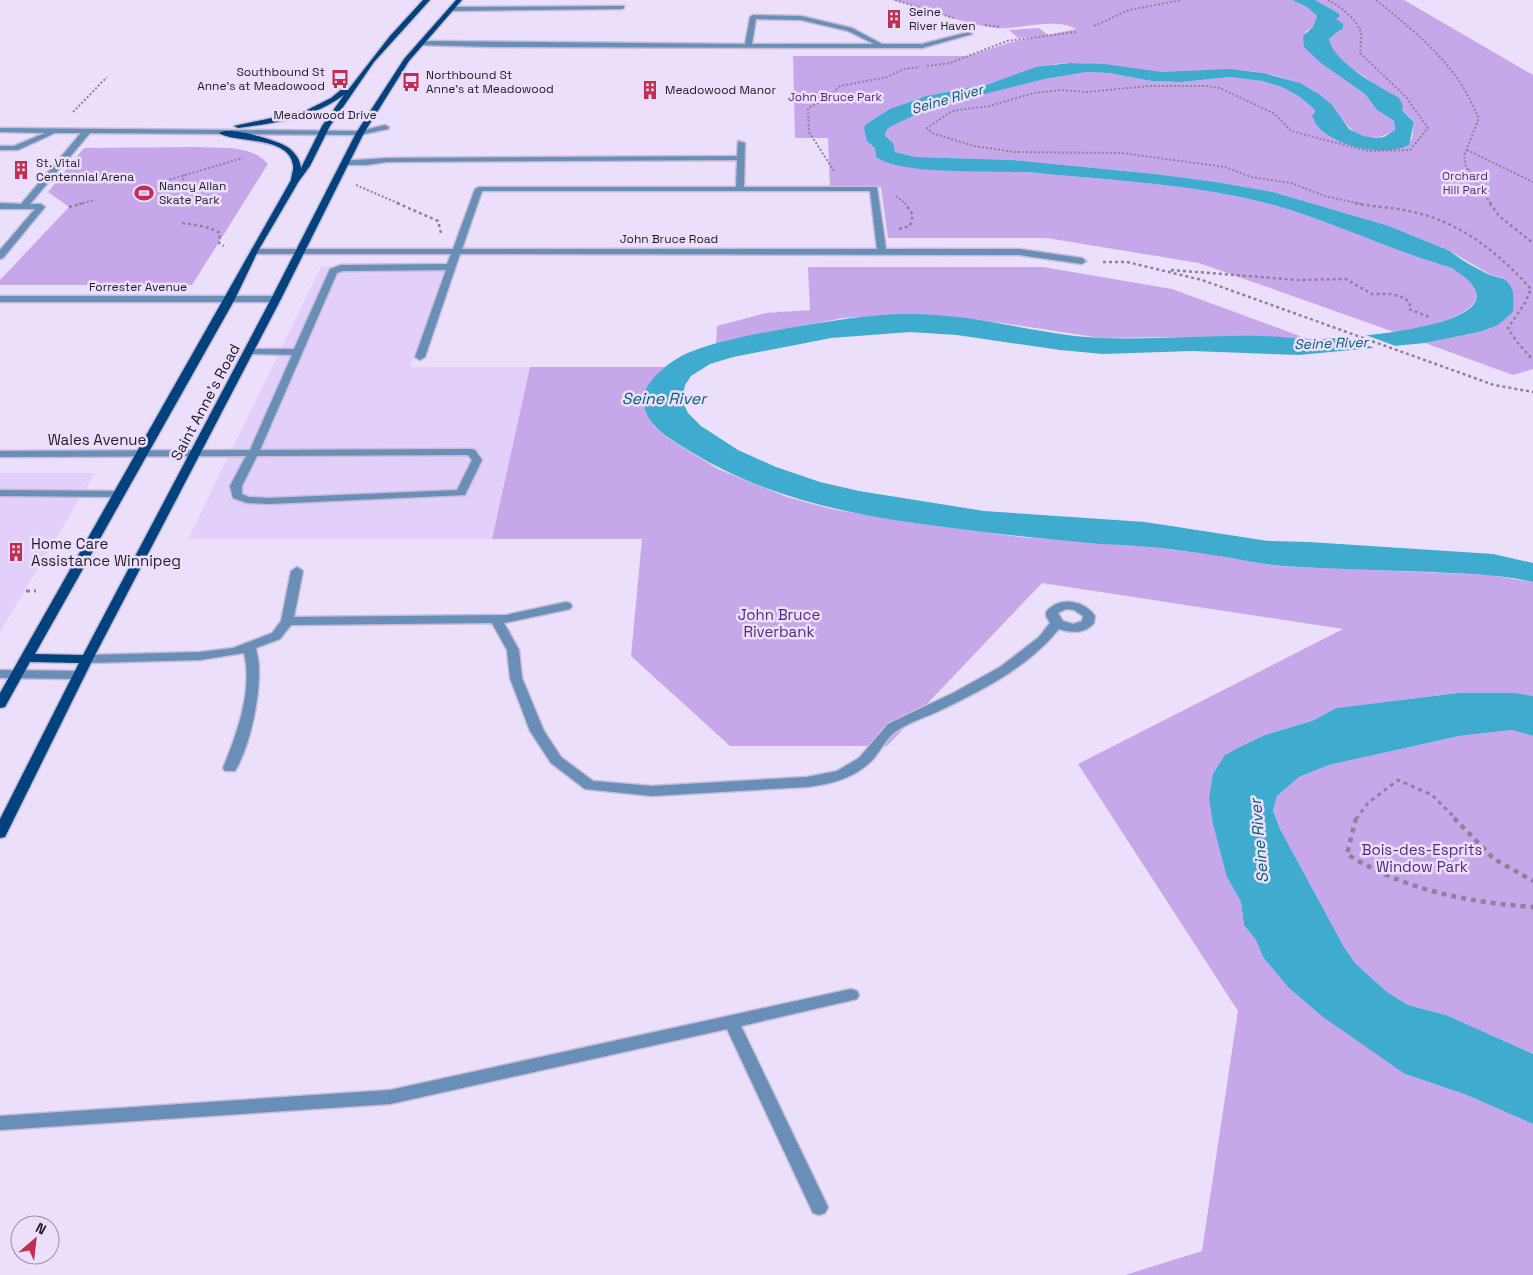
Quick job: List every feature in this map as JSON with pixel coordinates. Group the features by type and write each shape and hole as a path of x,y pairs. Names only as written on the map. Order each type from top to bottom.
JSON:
{"main road":[{"name":"Saint Anne's Road","path":"0,704 230,299 254,251 295,181 306,166 324,129 356,82 392,37 426,0"},
{"name":"Saint Anne's Road","path":"0,833 87,659 276,299 298,252 362,130 406,60 459,0"},
{"path":"238,126 281,120 306,114 333,101 356,82"},
{"path":"224,133 270,142 290,153 297,165 295,181"},
{"path":"26,658 87,659"}],"street":[{"path":"450,9 622,7"},
{"path":"748,46 753,17 801,18 850,29 883,46"},
{"path":"421,42 502,45 922,46 969,34"},
{"name":"Meadowood Drive","path":"139,130 173,125 362,130"},
{"name":"Meadowood Drive","path":"0,130 139,130 224,133 324,129"},
{"path":"0,148 15,148 58,130"},
{"path":"23,207 88,130"},
{"path":"740,189 742,143"},
{"path":"345,163 367,163 387,160 559,156 741,158"},
{"path":"420,357 479,189 874,189 882,252"},
{"path":"0,206 41,207 0,256"},
{"name":"John Bruce Road","path":"254,251 1019,252 1082,261"},
{"path":"253,454 471,452 477,460 461,493 269,501 247,500 237,496 236,486 253,454 333,271 341,268 451,267"},
{"name":"Forrester Avenue","path":"0,299 276,299"},
{"path":"248,351 298,352"},
{"name":"Wales Avenue","path":"0,454 253,454"},
{"path":"0,493 118,494"},
{"path":"87,659 200,656 235,652 276,636 287,621 297,571"},
{"path":"287,621 496,619 521,616 566,606"},
{"path":"496,619 513,650 516,678 538,731 556,760 590,786 652,791 807,782 829,780 847,774 869,755 885,733 893,727 953,700 1024,656 1050,634 1057,623"},
{"path":"230,768 237,751 250,689 253,665 249,647"},
{"path":"0,674 79,675"},
{"path":"0,1123 390,1097 851,994"},
{"path":"731,1021 818,1207"}],"path":[{"path":"895,0 955,19"},
{"path":"1094,26 1129,10 1182,0"},
{"path":"1328,0 1339,5 1348,13 1361,33 1360,53 1411,101 1428,128 1410,150 1368,151 1308,136 1292,131 1275,114 1239,96 1220,88 1197,86 1149,86 1087,92 1061,90 1034,93 989,106 952,111 927,128 939,136 974,146 1038,153 1053,151 1122,153 1225,167 1233,169 1237,173 1257,178 1291,183 1329,197 1379,208 1406,210 1431,216 1485,244 1518,273 1531,289 1525,303 1508,328 1517,342 1533,360"},
{"path":"1376,0 1417,33 1463,87 1479,118 1464,156 1466,166 1499,216 1533,243"},
{"path":"982,24 1000,27"},
{"path":"835,173 808,132 808,108 828,98 840,86 886,77 904,69 950,63 1007,41 1076,32"},
{"path":"73,112 107,77"},
{"path":"1467,150 1533,182"},
{"path":"158,184 247,156"},
{"path":"182,188 184,176"},
{"path":"355,185 438,221 448,252"},
{"path":"880,236 910,226 914,215 907,205 895,195"},
{"path":"69,207 95,200"},
{"path":"182,223 216,230 220,233 219,243 224,246"},
{"path":"1082,261 1122,262 1165,270 1298,280 1346,279 1372,294 1391,294 1405,298 1410,304 1409,310 1429,317"},
{"path":"1165,270 1258,299 1494,385 1533,392"},
{"path":"26,591 36,591"},
{"path":"1533,881 1494,859 1432,795 1398,780 1360,810 1350,831 1347,854 1364,867 1429,892 1485,904 1533,908"}],"shaded area":[{"path":"321,267 445,267 410,367 530,367 492,539 188,539"},
{"path":"0,473 95,473 0,632"}],"green space":[{"name":"John Bruce Park","path":"892,0 1292,0 1307,7 1317,16 1313,27 1305,32 1322,64 1365,94 1377,110 1394,121 1395,130 1381,136 1369,138 1360,135 1320,95 1307,87 1279,76 1251,71 1161,72 1071,63 1040,67 983,85 911,101 888,111 866,124 868,141 875,148 876,157 884,161 912,166 947,170 1019,172 1157,184 1218,193 1277,206 1452,268 1473,286 1476,299 1470,307 1460,314 1446,320 1416,329 1394,332 1199,263 1047,238 888,238 881,187 830,187 828,138 795,138 793,56 969,56 1008,43 1035,37 1018,38 1009,30 1039,28 1048,35 1076,29 1057,24 1006,28 983,26"},
{"name":"Orchard Hill Park","path":"1315,0 1404,0 1533,75 1533,369 1513,375 1425,343 1479,332 1503,278 1491,275 1450,251 1389,226 1273,192 1216,182 1013,160 916,157 895,152 885,136 886,131 890,127 930,108 1045,79 1087,72 1109,73 1152,81 1181,82 1230,77 1262,81 1282,87 1300,97 1313,108 1320,129 1346,144 1370,149 1412,139 1414,122 1411,118 1379,88 1335,54 1329,39 1340,31 1335,18 1338,13"},
{"path":"199,147 245,150 253,153 268,164 192,285 0,285 0,280 69,207 48,192 84,148"},
{"path":"808,267 1043,267 1172,289 1308,339 1257,336 1101,338 1002,323 918,314 843,318 716,344 717,326 766,313 810,310"},
{"name":"John Bruce Riverbank","path":"530,367 665,367 647,388 646,412 654,426 669,439 718,469 787,497 831,509 1019,537 1133,545 1214,555 1277,566 1489,575 1533,582 1533,696 1516,693 1458,693 1336,708 1312,721 1265,735 1225,755 1227,877 1241,902 1244,925 1256,940 1263,957 1405,1074 1467,1095 1533,1124 1533,1275 1125,1275 1202,1251 1238,1011 1078,764 1343,629 1042,583 887,746 730,746 631,656 642,539 492,539"},
{"name":"Bois-des-Esprits Window Park","path":"1512,730 1533,736 1533,1054 1446,1015 1408,1005 1387,992 1355,963 1344,947 1280,829 1273,809 1277,796 1299,777 1329,765 1459,736"}],"water":[{"name":"Seine River","path":"1292,0 1315,0 1338,13 1340,16 1336,19 1343,24 1343,28 1329,39 1333,48 1339,57 1358,73 1399,98 1403,106 1402,110 1414,122 1409,145 1399,149 1375,150 1351,146 1339,141 1319,128 1312,116 1315,112 1313,108 1300,97 1282,87 1262,81 1230,77 1181,82 1152,81 1109,73 1087,72 1045,79 930,108 890,127 886,131 885,136 893,143 895,152 916,157 1013,160 1216,182 1273,192 1389,226 1450,251 1475,267 1508,282 1513,291 1513,312 1498,325 1479,332 1425,343 1299,355 1192,351 1103,354 1060,350 957,335 910,332 831,338 733,357 710,364 691,376 685,385 682,400 688,413 701,426 738,450 776,467 820,482 859,491 984,511 1145,522 1268,541 1493,554 1533,563 1533,582 1508,577 1482,575 1275,565 1168,549 1021,536 882,518 816,504 751,482 719,468 680,445 664,435 651,422 644,406 646,389 662,369 684,355 738,338 853,318 901,314 940,315 1055,333 1101,338 1267,336 1316,339 1360,336 1417,328 1444,321 1465,312 1476,300 1473,286 1452,268 1277,206 1218,193 1157,184 1037,173 928,170 906,167 888,163 876,157 875,148 867,141 864,128 866,124 890,109 926,96 989,84 1036,67 1070,63 1104,64 1162,72 1229,69 1264,73 1300,83 1319,94 1332,105 1349,129 1363,136 1384,137 1395,130 1394,121 1377,110 1365,94 1322,64 1304,47 1303,36 1313,27 1317,16 1307,7"},
{"name":"Seine River","path":"1458,693 1516,693 1533,696 1533,736 1512,730 1459,736 1329,765 1299,777 1277,796 1273,810 1280,829 1344,947 1355,963 1387,992 1408,1005 1446,1015 1533,1054 1533,1124 1467,1095 1405,1074 1323,1017 1289,988 1263,957 1256,940 1244,925 1241,902 1227,877 1213,824 1209,798 1213,774 1225,755 1238,748 1265,735 1312,721 1336,708"}],"pier":[{"path":"1363,334 1401,348 1382,351 1340,335"}],"place":[{"name":"Seine River Haven","path":"894,19"},
{"name":"Southbound St Anne's at Meadowood","path":"340,79"},
{"name":"Northbound St Anne's at Meadowood","path":"411,82"},
{"name":"Meadowood Manor","path":"650,90"},
{"name":"St. Vital Centennial Arena","path":"21,170"},
{"name":"Nancy Allan Skate Park","path":"144,193"},
{"name":"Home Care Assistance Winnipeg","path":"16,552"}]}
